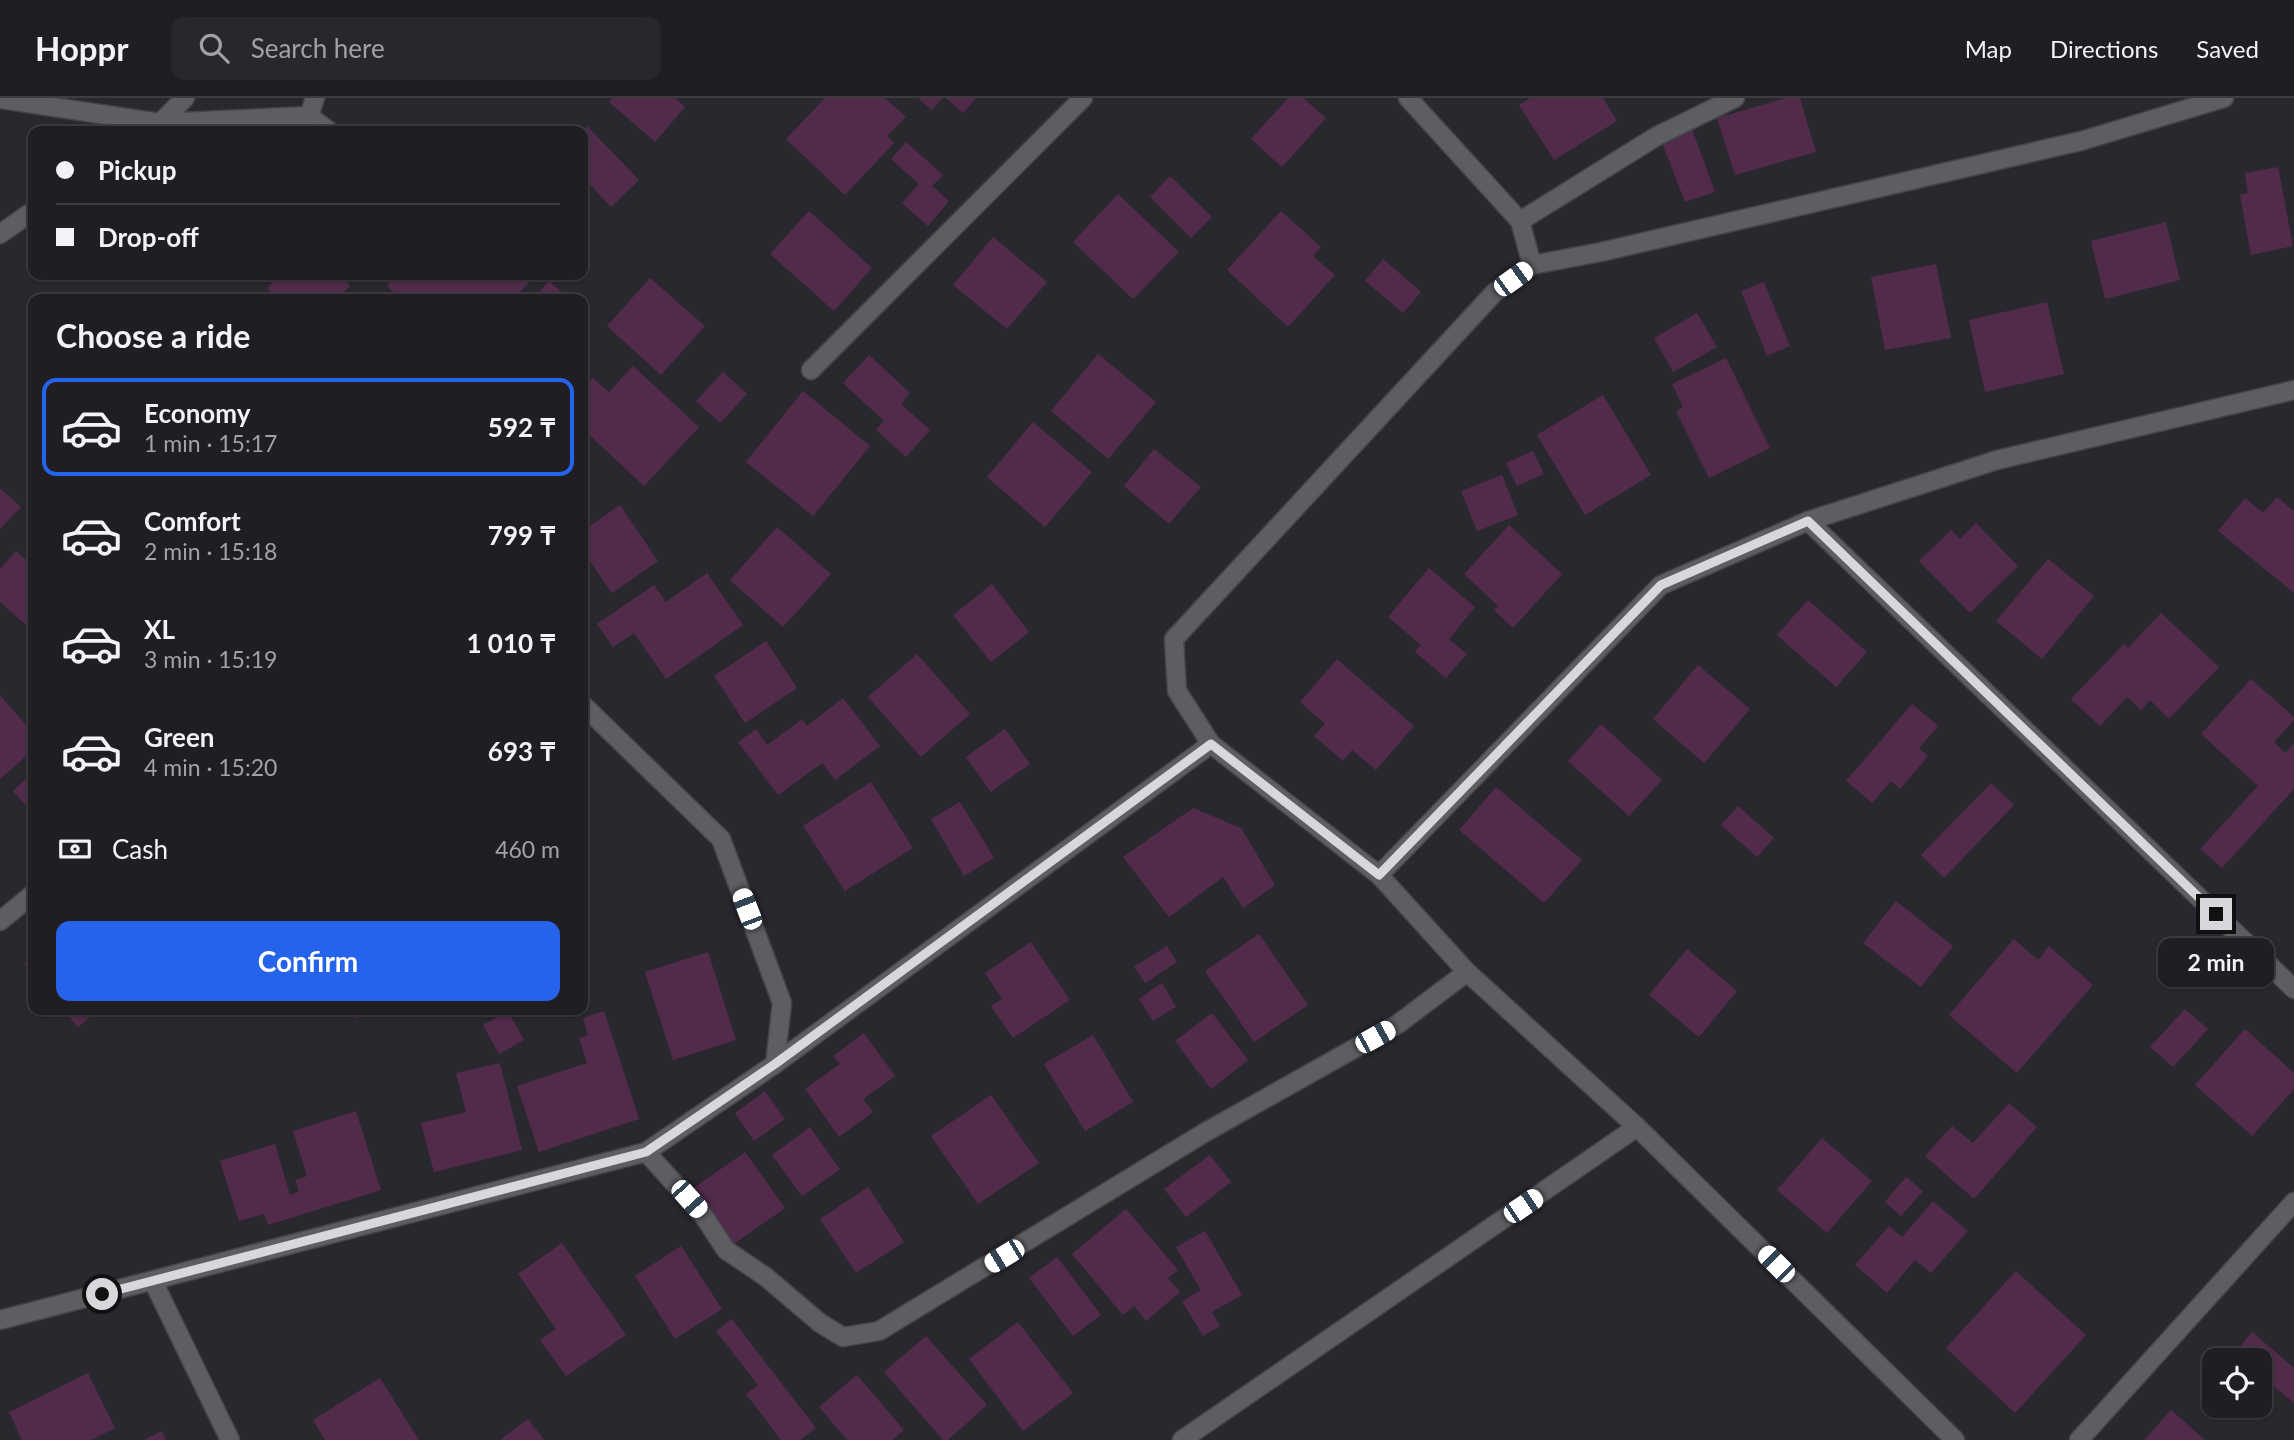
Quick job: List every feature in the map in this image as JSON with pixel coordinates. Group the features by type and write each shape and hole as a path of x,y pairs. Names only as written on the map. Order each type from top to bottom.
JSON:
{"street":[{"path":"155,126 184,98"},
{"path":"309,116 315,98"},
{"path":"811,370 1083,98"},
{"path":"1408,98 1520,221 1532,265"},
{"path":"1520,221 1657,136 1735,98"},
{"path":"1955,1440 1637,1128 1467,972 1379,875 1211,744 1177,691 1174,639 1494,293 1532,265 1601,252 2081,141 2224,98"},
{"path":"0,99 148,126"},
{"path":"168,126 309,116 322,126"},
{"path":"0,234 28,214"},
{"path":"1379,875 1661,585 1808,521 1997,460 2294,390"},
{"path":"1808,521 2294,989"},
{"path":"588,710 721,839 782,1003 775,1064"},
{"path":"0,1320 646,1152 775,1064 1211,744"},
{"path":"0,921 28,898"},
{"path":"646,1152 703,1215 726,1250 766,1277 820,1323 843,1337 879,1331 1204,1133 1398,1024 1467,972"},
{"path":"1182,1440 1637,1128"},
{"path":"2079,1440 2294,1202"},
{"path":"153,1282 230,1440"}],"building":[{"path":"612,98 675,98 685,107 655,142 609,102"},
{"path":"825,98 885,98 906,117 887,136 894,143 845,195 786,139"},
{"path":"918,98 942,98 932,110"},
{"path":"946,98 976,98 963,113"},
{"path":"1288,98 1303,98 1326,118 1282,167 1251,139"},
{"path":"1530,98 1603,98 1617,121 1554,160 1519,105"},
{"path":"1786,98 1800,98 1816,152 1735,175 1717,118"},
{"path":"588,127 639,180 611,207 588,182"},
{"path":"1692,129 1715,192 1685,202 1661,140"},
{"path":"906,142 943,175 932,186 949,201 928,226 902,203 919,184 891,159"},
{"path":"2278,167 2293,246 2251,255 2240,195 2248,193 2245,173"},
{"path":"1170,176 1212,217 1191,238 1150,197"},
{"path":"1118,194 1179,252 1133,299 1073,242"},
{"path":"809,211 872,268 834,311 770,254"},
{"path":"1281,211 1321,247 1313,256 1335,275 1288,327 1227,270"},
{"path":"2166,222 2180,280 2105,299 2091,241"},
{"path":"993,237 1047,282 1007,329 953,285"},
{"path":"1383,259 1421,292 1403,313 1365,281"},
{"path":"1936,264 1951,338 1885,350 1871,277"},
{"path":"650,278 705,326 661,375 607,326"},
{"path":"276,280 345,280 350,286 341,294 273,294 267,288"},
{"path":"392,280 531,280 518,294 396,294 387,286"},
{"path":"549,281 564,294 537,294"},
{"path":"1764,282 1790,346 1767,356 1741,291"},
{"path":"2047,302 2064,374 1985,392 1969,320"},
{"path":"1697,313 1717,347 1673,372 1654,338"},
{"path":"1098,354 1156,402 1108,459 1051,411"},
{"path":"869,355 910,393 901,404 930,430 906,457 876,430 884,421 843,383"},
{"path":"1726,358 1770,448 1709,478 1676,411 1683,407 1672,384"},
{"path":"633,366 699,427 644,486 588,434 588,384 593,378 609,392"},
{"path":"723,372 747,394 720,423 696,401"},
{"path":"803,391 870,446 813,516 746,462"},
{"path":"1603,395 1651,475 1585,515 1537,435"},
{"path":"1033,422 1092,472 1045,527 987,477"},
{"path":"1154,449 1201,487 1169,524 1124,486"},
{"path":"1533,451 1544,474 1517,486 1506,463"},
{"path":"1502,475 1518,515 1477,531 1461,491"},
{"path":"0,488 21,507 0,529"},
{"path":"2277,497 2294,511 2294,593 2218,531 2245,498 2263,513"},
{"path":"620,505 658,561 612,593 588,558 588,527"},
{"path":"1976,523 2018,566 1970,613 1919,561 1951,530 1960,539"},
{"path":"1509,525 1562,574 1513,628 1494,610 1498,606 1464,574"},
{"path":"777,527 831,574 783,627 730,580"},
{"path":"16,551 28,562 28,627 0,602 0,569"},
{"path":"2048,559 2094,596 2042,659 1996,621"},
{"path":"1429,568 1475,607 1449,639 1467,654 1446,678 1415,652 1421,645 1388,617"},
{"path":"707,573 743,625 666,679 634,633 613,647 597,624 654,585 666,602"},
{"path":"992,584 1029,632 991,662 953,615"},
{"path":"1808,600 1867,652 1836,687 1777,635"},
{"path":"2161,613 2219,667 2169,719 2150,700 2141,710 2127,697 2100,726 2071,699 2124,644 2128,648"},
{"path":"766,641 797,688 745,723 714,676"},
{"path":"917,654 970,714 921,757 868,697"},
{"path":"1337,659 1414,726 1376,770 1352,750 1343,761 1314,736 1325,724 1300,702"},
{"path":"1698,665 1750,709 1704,763 1653,719"},
{"path":"2251,679 2294,717 2274,742 2285,753 2294,743 2294,789 2222,868 2200,849 2258,786 2201,734"},
{"path":"0,695 28,727 28,754 0,779"},
{"path":"843,698 880,746 835,780 822,763 778,795 738,742 756,729 767,745 802,719 807,726"},
{"path":"1912,704 1938,726 1919,748 1928,756 1900,789 1891,781 1872,803 1846,781"},
{"path":"1601,724 1662,780 1629,816 1568,761"},
{"path":"1005,729 1030,764 991,792 966,757"},
{"path":"28,777 28,808 13,791"},
{"path":"871,782 913,848 845,891 803,826"},
{"path":"1991,783 2014,805 1944,878 1921,855"},
{"path":"1496,787 1582,860 1544,903 1459,830"},
{"path":"960,802 994,858 964,876 931,819"},
{"path":"1738,806 1774,838 1757,857 1721,825"},
{"path":"1193,808 1241,828 1275,885 1243,908 1223,877 1169,917 1123,857"},
{"path":"1896,901 1953,946 1921,987 1863,943"},
{"path":"1259,934 1308,1005 1254,1042 1205,971"},
{"path":"2014,939 2038,960 2049,946 2093,985 2017,1073 1949,1015"},
{"path":"1031,942 1070,1000 1013,1038 991,1006 1002,999 985,973"},
{"path":"1167,946 1177,962 1145,983 1134,967"},
{"path":"1687,949 1737,991 1699,1037 1649,995"},
{"path":"708,952 736,1040 673,1060 645,972"},
{"path":"1162,983 1176,1007 1153,1021 1139,999"},
{"path":"2185,1009 2208,1029 2173,1067 2150,1047"},
{"path":"604,1011 639,1119 539,1152 517,1086 587,1063 579,1038 588,1035 583,1018"},
{"path":"1212,1013 1248,1060 1211,1089 1175,1041"},
{"path":"67,1015 92,1015 78,1027"},
{"path":"502,1015 510,1015 524,1040 499,1054 483,1025"},
{"path":"2245,1029 2294,1073 2294,1089 2252,1136 2195,1085"},
{"path":"864,1033 895,1076 863,1099 873,1112 839,1137 805,1089 840,1064 833,1056"},
{"path":"1093,1035 1133,1102 1085,1131 1044,1064"},
{"path":"500,1063 522,1150 434,1172 421,1123 466,1112 456,1073"},
{"path":"765,1091 785,1119 754,1141 735,1113"},
{"path":"991,1095 1039,1163 978,1204 931,1136"},
{"path":"2009,1103 2037,1127 1974,1199 1925,1156 1952,1126 1973,1143"},
{"path":"356,1111 381,1190 268,1225 264,1214 239,1221 220,1161 275,1144 290,1195 299,1191 295,1180 307,1176 293,1131"},
{"path":"810,1127 840,1169 802,1196 772,1155"},
{"path":"1822,1138 1872,1181 1827,1233 1777,1190"},
{"path":"745,1152 785,1208 734,1244 694,1188"},
{"path":"1210,1155 1231,1182 1186,1217 1164,1189"},
{"path":"1906,1177 1923,1191 1901,1216 1885,1202"},
{"path":"868,1187 904,1242 856,1273 820,1219"},
{"path":"1933,1201 1968,1231 1931,1273 1915,1260 1887,1293 1855,1265 1889,1226 1902,1237"},
{"path":"1126,1209 1178,1270 1168,1278 1180,1292 1146,1321 1134,1306 1123,1315 1072,1254"},
{"path":"1205,1231 1242,1295 1212,1312 1220,1326 1203,1336 1182,1301 1201,1290 1176,1247"},
{"path":"562,1243 626,1335 566,1376 540,1340 556,1329 518,1274"},
{"path":"681,1246 722,1309 675,1339 635,1276"},
{"path":"1057,1257 1101,1315 1073,1336 1029,1278"},
{"path":"2016,1271 2086,1335 2015,1413 1946,1348"},
{"path":"732,1319 816,1428 800,1440 781,1440 746,1394 758,1385 716,1331"},
{"path":"1018,1322 1073,1393 1023,1431 969,1359"},
{"path":"2252,1332 2271,1348 2239,1348"},
{"path":"926,1336 987,1405 948,1440 943,1440 884,1372"},
{"path":"2272,1349 2294,1368 2294,1403 2272,1385"},
{"path":"88,1373 115,1428 91,1440 22,1440 9,1412"},
{"path":"857,1375 904,1430 892,1440 847,1440 819,1407"},
{"path":"380,1378 419,1440 325,1440 313,1420"},
{"path":"2171,1410 2205,1440 2144,1440"},
{"path":"528,1419 544,1440 500,1440"},
{"path":"162,1431 166,1440 144,1440"}],"route":[{"path":"102,1294 646,1152 775,1064 1211,744 1379,875 1661,585 1808,521 2216,914"}]}
